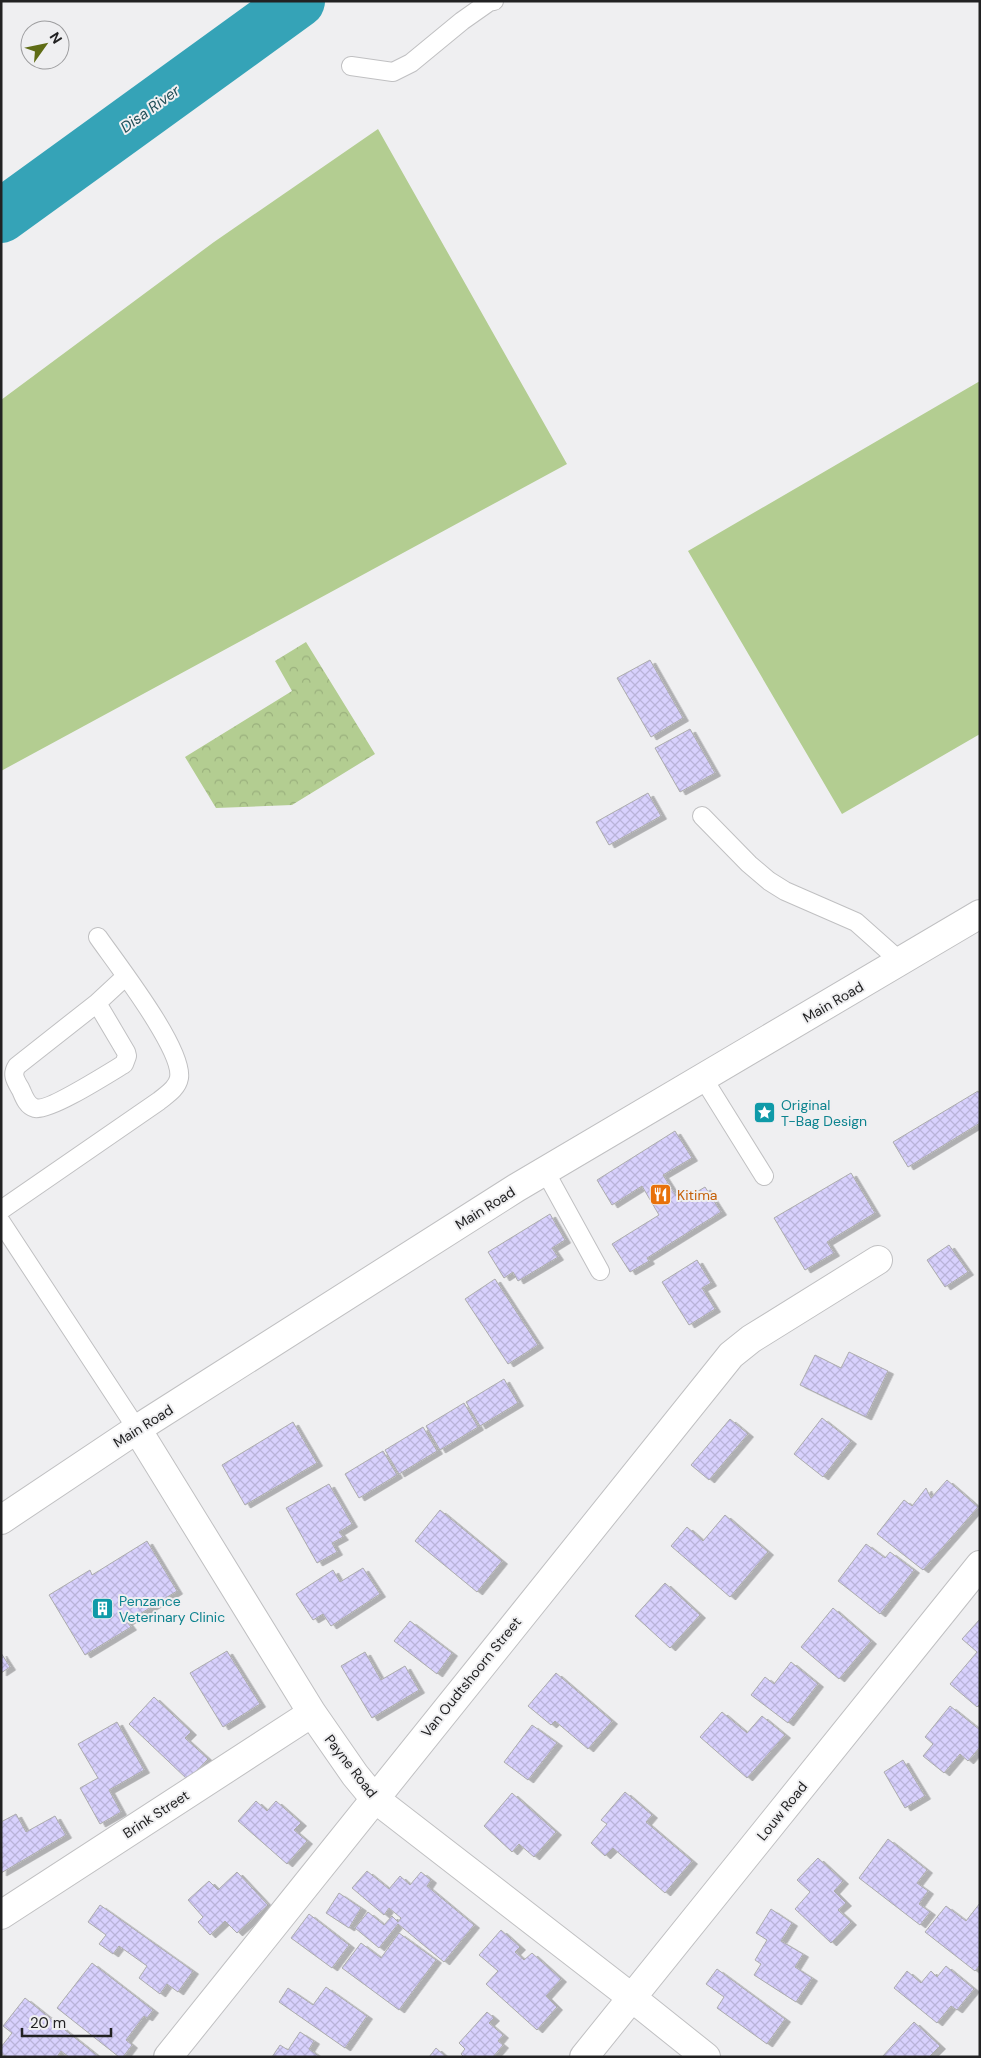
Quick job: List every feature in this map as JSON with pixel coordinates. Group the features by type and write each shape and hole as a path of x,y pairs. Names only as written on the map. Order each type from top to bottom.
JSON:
{"street":[{"name":"Main Road","path":"1,1520 137,1429 545,1171 980,914"},
{"name":"Van Oudtshoorn Street","path":"168,2057 731,1355 750,1339 878,1260"},
{"name":"Payne Road","path":"137,1429 312,1713 355,1775 374,1798 706,2057"},
{"name":"Louw Road","path":"584,2057 980,1564"},
{"name":"Brink Street","path":"1,1915 312,1713"}],"lane":[{"path":"351,66 393,72 411,63 462,21 494,1"},
{"path":"702,816 749,864 769,881 785,891 856,922 901,962"},
{"path":"1,1210 159,1101 172,1090 178,1080 179,1070 176,1060 150,1012 98,937"},
{"path":"97,1003 126,1052 127,1056 124,1064 83,1089 40,1109 32,1107 27,1103 14,1077 17,1066 97,1003 125,977"},
{"path":"703,1078 764,1176"},
{"path":"545,1171 600,1271"},
{"path":"1,1222 137,1429"}],"green space":[{"path":"378,129 567,464 1,771 1,400 214,242"},
{"path":"980,381 980,734 842,814 688,551"},
{"path":"306,642 375,754 292,805 216,808 185,757 292,691 275,661"}],"building":[{"path":"650,660 683,718 651,737 617,678"},
{"path":"690,729 715,773 680,792 655,748"},
{"path":"648,793 661,816 609,845 596,822"},
{"path":"978,1091 980,1094 980,1123 908,1167 893,1142"},
{"name":"Kitima","path":"675,1131 692,1158 663,1175 680,1202 705,1187 721,1212 647,1258 649,1261 630,1272 612,1244 659,1215 642,1186 612,1205 597,1180"},
{"path":"851,1173 875,1213 827,1242 834,1253 805,1270 774,1218"},
{"path":"550,1214 565,1240 552,1248 558,1257 518,1281 513,1272 504,1278 488,1252"},
{"path":"949,1245 968,1272 945,1287 927,1260"},
{"path":"697,1260 711,1283 702,1288 715,1309 689,1325 662,1282"},
{"path":"495,1279 538,1345 508,1364 465,1299"},
{"path":"849,1352 888,1371 866,1417 800,1385 815,1355 841,1368"},
{"path":"504,1379 518,1403 480,1426 466,1402"},
{"path":"464,1403 478,1427 440,1450 426,1426"},
{"path":"822,1418 851,1441 823,1477 794,1454"},
{"path":"730,1419 748,1434 709,1480 691,1465"},
{"path":"293,1422 317,1463 245,1505 222,1465"},
{"path":"423,1427 437,1451 399,1474 385,1450"},
{"path":"383,1451 397,1475 359,1498 345,1474"},
{"path":"947,1480 978,1507 923,1570 877,1534 904,1500 912,1506 926,1488 931,1498"},
{"path":"329,1484 352,1524 339,1532 343,1537 332,1543 337,1552 317,1563 286,1508"},
{"path":"440,1510 502,1561 477,1592 415,1541"},
{"path":"725,1515 768,1552 730,1597 671,1546 687,1527 703,1541"},
{"name":"Penzance Veterinary Clinic","path":"147,1541 177,1591 127,1622 131,1627 85,1655 49,1595 90,1570 92,1575"},
{"path":"866,1544 885,1558 890,1552 914,1570 880,1614 838,1581"},
{"path":"363,1568 380,1594 331,1626 323,1614 313,1620 296,1594 333,1570 340,1582"},
{"path":"665,1583 700,1615 670,1648 635,1616"},
{"path":"833,1608 871,1641 839,1679 801,1647"},
{"path":"980,1619 980,1704 977,1707 950,1684 977,1652 962,1639"},
{"path":"410,1621 452,1653 437,1674 394,1641"},
{"path":"227,1651 260,1704 223,1727 190,1673"},
{"path":"365,1652 381,1680 405,1666 419,1690 372,1718 341,1666"},
{"path":"1,1653 10,1667 1,1673"},
{"path":"791,1662 818,1684 788,1723 751,1695 765,1677 774,1684"},
{"path":"556,1673 612,1721 588,1749 555,1721 551,1725 528,1706"},
{"path":"154,1697 191,1732 185,1738 208,1759 188,1780 129,1724"},
{"path":"950,1706 980,1730 980,1747 968,1761 960,1754 944,1773 923,1756 933,1744 925,1737"},
{"path":"722,1712 747,1733 762,1716 785,1735 747,1778 700,1737"},
{"path":"117,1722 144,1770 109,1790 121,1812 100,1824 80,1788 98,1778 78,1744"},
{"path":"532,1725 557,1743 528,1780 504,1762"},
{"path":"903,1760 925,1796 905,1808 884,1772"},
{"path":"625,1792 652,1815 646,1822 692,1861 665,1893 613,1848 605,1856 591,1843 607,1824 601,1820"},
{"path":"512,1793 556,1832 534,1857 519,1844 512,1852 484,1826"},
{"path":"256,1801 267,1811 276,1801 301,1823 294,1830 307,1841 287,1864 238,1821"},
{"path":"16,1814 26,1832 55,1816 66,1835 1,1873 1,1822"},
{"path":"888,1839 927,1870 917,1883 928,1891 919,1904 930,1912 920,1925 859,1878"},
{"path":"818,1858 843,1881 834,1891 846,1903 838,1910 851,1922 831,1943 795,1909 810,1892 797,1880"},
{"path":"367,1871 389,1889 400,1876 410,1885 421,1872 431,1880 427,1886 474,1925 444,1962 398,1924 379,1948 355,1928 368,1912 384,1925 392,1916 398,1922 401,1918 389,1908 384,1915 352,1888"},
{"path":"237,1872 268,1905 237,1933 225,1921 210,1935 198,1922 203,1917 188,1900 209,1881 218,1890"},
{"path":"339,1893 361,1908 349,1928 326,1913"},
{"path":"980,1903 980,1965 975,1971 925,1932 946,1906 966,1921"},
{"path":"100,1905 193,1971 178,1992 167,1984 160,1994 139,1978 147,1966 119,1946 113,1954 99,1944 106,1935 88,1922"},
{"path":"771,1909 792,1923 781,1941 803,1954 795,1967 812,1978 796,2002 754,1975 761,1964 755,1960 767,1940 756,1933"},
{"path":"309,1914 349,1945 332,1968 291,1938"},
{"path":"501,1930 520,1947 515,1952 524,1960 532,1953 561,1979 546,1996 557,2007 537,2030 486,1984 498,1971 479,1955"},
{"path":"399,1933 436,1960 399,2010 342,1968 361,1943 381,1958"},
{"path":"92,1963 153,2010 147,2018 144,2016 126,2040 132,2045 123,2057 119,2057 57,2008"},
{"path":"946,1966 974,1989 957,2010 951,2006 937,2023 894,1988 907,1971 921,1983 931,1971 937,1977"},
{"path":"717,1969 785,2019 767,2044 717,2008 724,1997 706,1984"},
{"path":"326,1987 367,2016 345,2048 279,2002 288,1988 313,2005"},
{"path":"25,1998 99,2057 69,2057 61,2051 57,2057 6,2057 1,2053 1,2047 12,2033 3,2026"},
{"path":"487,2012 494,2018 489,2023 503,2035 498,2041 503,2045 493,2057 464,2057 461,2054 465,2049 459,2043"},
{"path":"914,2022 940,2046 929,2057 882,2057"},
{"path":"300,2032 314,2041 309,2049 320,2057 272,2057 280,2045 288,2050"},
{"path":"436,2048 446,2057 429,2057"}],"waterway":[{"name":"Disa River","path":"1,216 298,1"}],"place":[{"name":"Original T-Bag Design","path":"765,1113"},
{"name":"Kitima","path":"661,1195"},
{"name":"Penzance Veterinary Clinic","path":"103,1609"}]}
